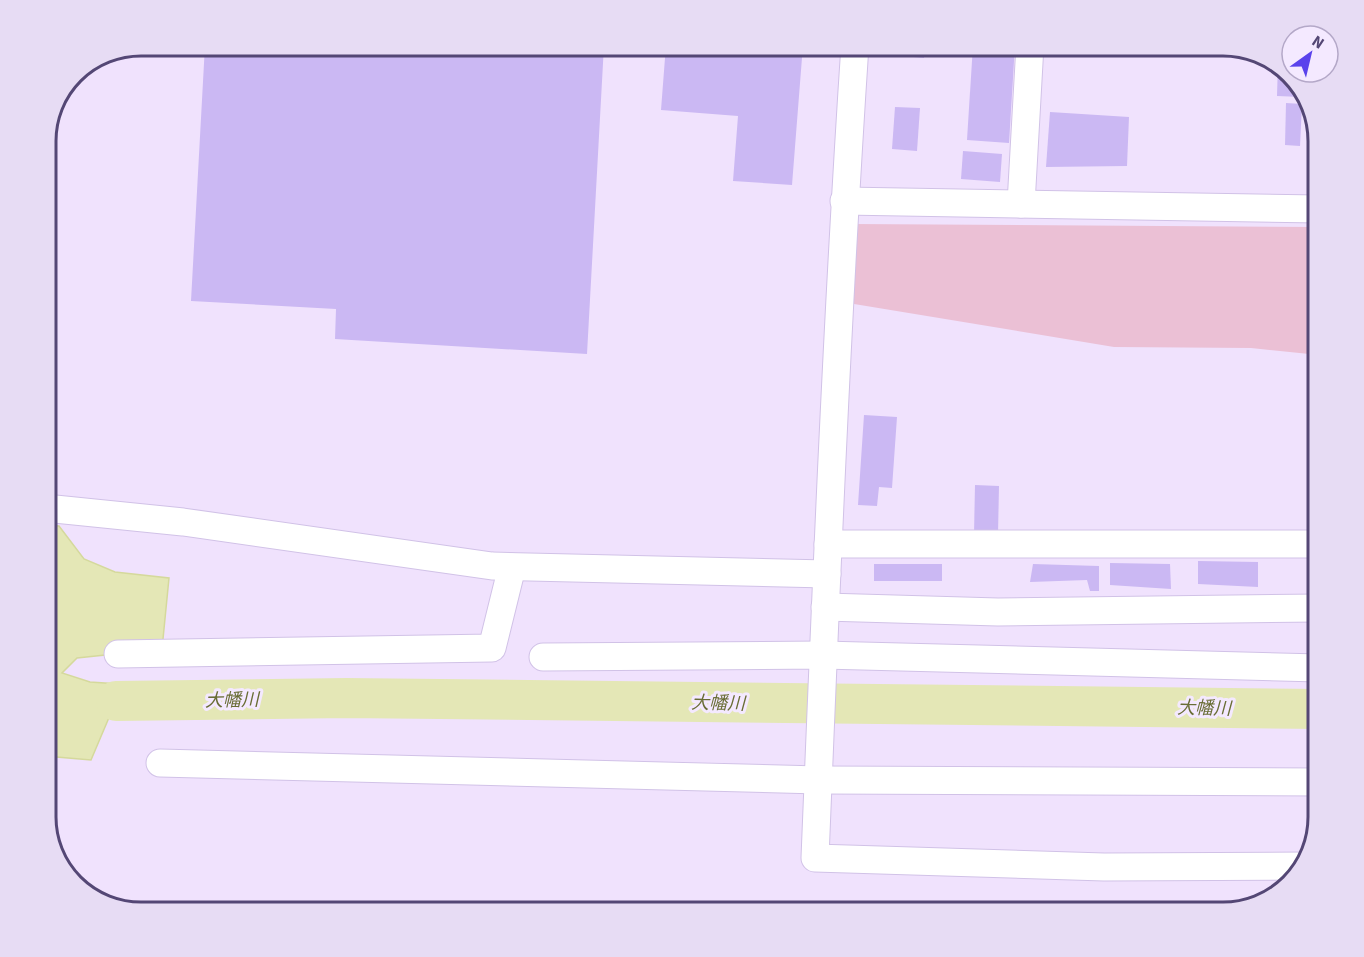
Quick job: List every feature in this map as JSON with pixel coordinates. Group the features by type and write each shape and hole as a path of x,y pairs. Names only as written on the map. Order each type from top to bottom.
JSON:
{"street":[{"path":"854,55 844,201 826,574 816,858 1104,867 1292,866"},
{"path":"1021,204 1029,55"},
{"path":"844,201 1308,208"},
{"path":"56,509 183,522 492,566 826,574"},
{"path":"828,544 1308,544"},
{"path":"118,654 492,648 512,567"},
{"path":"825,607 998,612 1308,608"},
{"path":"543,657 823,655 1308,668"},
{"path":"160,763 819,780 1308,782"}],"shaded area":[{"path":"852,224 1308,227 1308,354 1251,348 1114,347 848,303"},
{"path":"56,526 59,526 84,559 115,572 169,578 162,649 77,658 62,673 90,682 119,684 116,701 91,760 56,757"}],"building":[{"path":"204,55 603,55 587,354 335,339 336,309 191,301"},
{"path":"665,55 802,55 792,185 733,181 738,116 661,110"},
{"path":"893,55 924,55 924,58"},
{"path":"972,55 1014,55 1009,143 967,140"},
{"path":"1278,75 1280,77 1280,84 1287,84 1296,97 1277,96"},
{"path":"1286,103 1300,104 1302,108 1300,146 1285,145"},
{"path":"895,107 920,108 917,151 892,149"},
{"path":"1050,112 1129,117 1127,166 1046,167"},
{"path":"963,151 1002,154 1000,182 961,179"},
{"path":"864,415 897,417 892,488 879,487 877,506 858,505"},
{"path":"975,485 999,486 998,535 974,534"},
{"path":"1198,561 1258,562 1258,587 1198,584"},
{"path":"1110,563 1170,564 1171,589 1110,585"},
{"path":"874,564 942,564 942,581 874,581"},
{"path":"1033,564 1099,566 1099,591 1090,591 1087,580 1030,582"}],"waterway":[{"name":"大幡川","path":"116,701 346,698 1308,709"}]}
